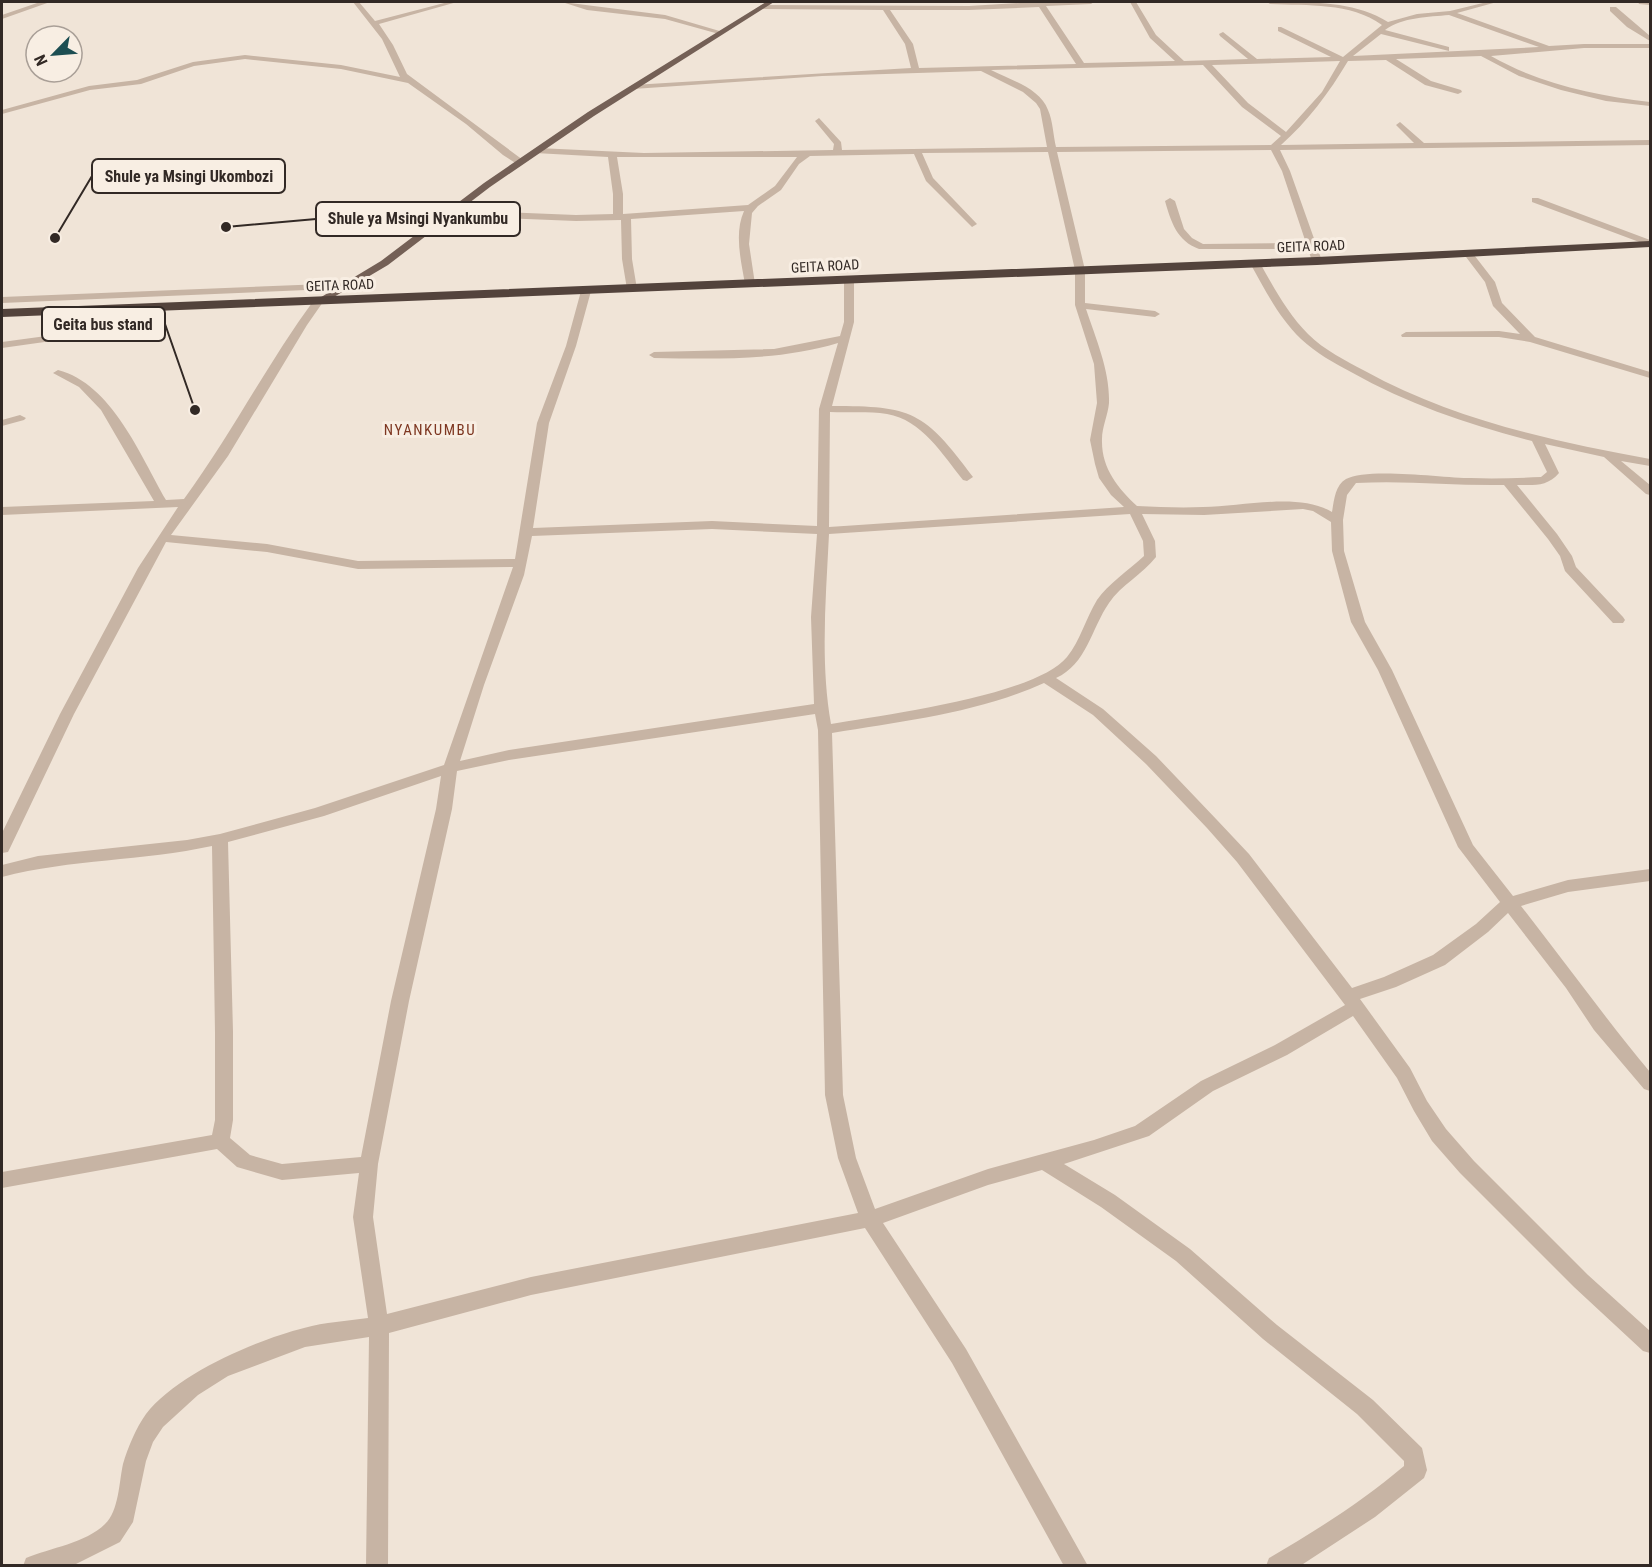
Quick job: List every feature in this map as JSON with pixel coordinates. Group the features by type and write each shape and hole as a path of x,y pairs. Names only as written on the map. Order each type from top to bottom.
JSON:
{"highway":[{"name":"GEITA ROAD","path":"2,313 1317,261 1650,243"}],"main road":[{"path":"318,302 349,286 520,162 633,87 770,2"}],"street":[{"path":"2,17 46,2"},
{"path":"356,2 375,23 391,49 399,70 410,81 469,122 503,153 520,162"},
{"path":"375,23 413,10 454,2"},
{"path":"566,2 586,9 665,17 719,32"},
{"path":"761,7 886,5 969,8 1091,2"},
{"path":"1133,2 1153,36 1182,63"},
{"path":"1270,2 1357,5 1387,25"},
{"path":"1274,146 1287,136 1325,93 1343,59 1387,25 1417,16 1494,2"},
{"path":"1642,2 1650,3"},
{"path":"1040,3 1082,67"},
{"path":"886,5 912,47 915,70"},
{"path":"1613,9 1650,39"},
{"path":"2,10 12,13"},
{"path":"1445,12 1552,49"},
{"path":"1281,29 1343,59"},
{"path":"1380,31 1462,54"},
{"path":"1222,34 1254,60"},
{"path":"633,87 915,70 1343,59 1650,46"},
{"path":"1482,54 1509,69 1550,85 1650,105"},
{"path":"1385,56 1428,83 1458,92"},
{"path":"2,112 89,88 138,82 193,64 245,57 340,67 410,81"},
{"path":"1205,62 1245,105 1287,136"},
{"path":"825,730 959,707 1011,692 1060,671 1073,659 1104,600 1150,557 1149,541 1134,510 1115,492 1105,478 1101,464 1096,440 1103,403 1099,364 1080,305 1080,270 1041,102 982,69"},
{"path":"819,122 838,144 837,152"},
{"path":"1401,125 1422,146"},
{"path":"538,151 612,156 736,156 837,152 1650,143"},
{"path":"1274,146 1286,171 1317,261"},
{"path":"917,151 929,179 972,224"},
{"path":"750,284 746,216 751,207 778,187 792,164 810,153"},
{"path":"612,156 632,289"},
{"path":"1535,200 1650,243"},
{"path":"1170,201 1180,231 1192,244 1202,247 1312,246"},
{"path":"450,213 576,218 622,217 751,207"},
{"path":"1468,253 1491,280 1496,290 1497,304 1531,339"},
{"path":"1255,263 1271,291 1298,330 1308,340 1332,357 1379,383 1407,396 1536,438 1608,455 1650,462"},
{"path":"849,280 849,322 825,409 823,531 818,617 821,708 825,730 825,804 834,1013 834,1095 839,1136 870,1219 959,1356 1077,1566"},
{"path":"2,300 349,286"},
{"path":"377,1566 379,1326 363,1217 369,1164 400,1001 439,831 450,768 473,696 510,599 527,532 543,423 571,346 586,291"},
{"path":"2,848 71,705 127,598 162,538 222,456 302,324 318,302"},
{"path":"1080,305 1155,314"},
{"path":"2,345 83,334"},
{"path":"1406,335 1498,334 1531,339 1567,348 1650,375"},
{"path":"654,355 761,355 815,347 845,338"},
{"path":"1623,368 1650,365"},
{"path":"58,374 79,382 96,398 133,453 162,504"},
{"path":"825,409 887,411 906,415 928,432 967,477"},
{"path":"2,423 20,418"},
{"path":"1536,438 1553,473 1545,481 1508,482 1393,477 1353,480 1347,484 1341,495 1337,520 1338,551 1358,622 1385,670 1467,846 1572,984 1600,1025 1650,1084"},
{"path":"1608,455 1650,491"},
{"path":"1508,482 1553,537 1566,556 1569,568 1618,620"},
{"path":"2,513 187,503"},
{"path":"527,532 712,525 823,531 908,528 1134,510 1204,511 1308,505 1337,520"},
{"path":"162,538 267,548 358,565 520,563"},
{"path":"1046,678 1098,712 1150,760 1244,858 1404,1073 1420,1106 1453,1151 1581,1281 1650,1344"},
{"path":"2,871 38,862 186,846 220,839 319,812 450,768 509,755 821,708"},
{"path":"220,839 224,1032 224,1120 220,1141"},
{"path":"34,1566 76,1553 112,1534 122,1522 135,1461 145,1436 155,1420 191,1388 221,1369 305,1337 379,1326 531,1286 870,1219 938,1194 1095,1148 1142,1131 1207,1086 1281,1050 1351,1002 1439,960 1482,928 1496,913 1510,903 1568,886 1650,875"},
{"path":"2,1180 220,1141 244,1161 282,1172 369,1164"},
{"path":"1044,1162 1108,1201 1183,1255 1270,1332 1365,1407 1414,1456 1416,1470 1400,1485 1278,1566"}],"place":[{"name":"Shule ya Msingi Nyankumbu","path":"226,227"},
{"name":"Shule ya Msingi Ukombozi","path":"55,238"},
{"name":"Geita bus stand","path":"195,410"}],"district":[{"name":"NYANKUMBU","path":"430,430"}]}
